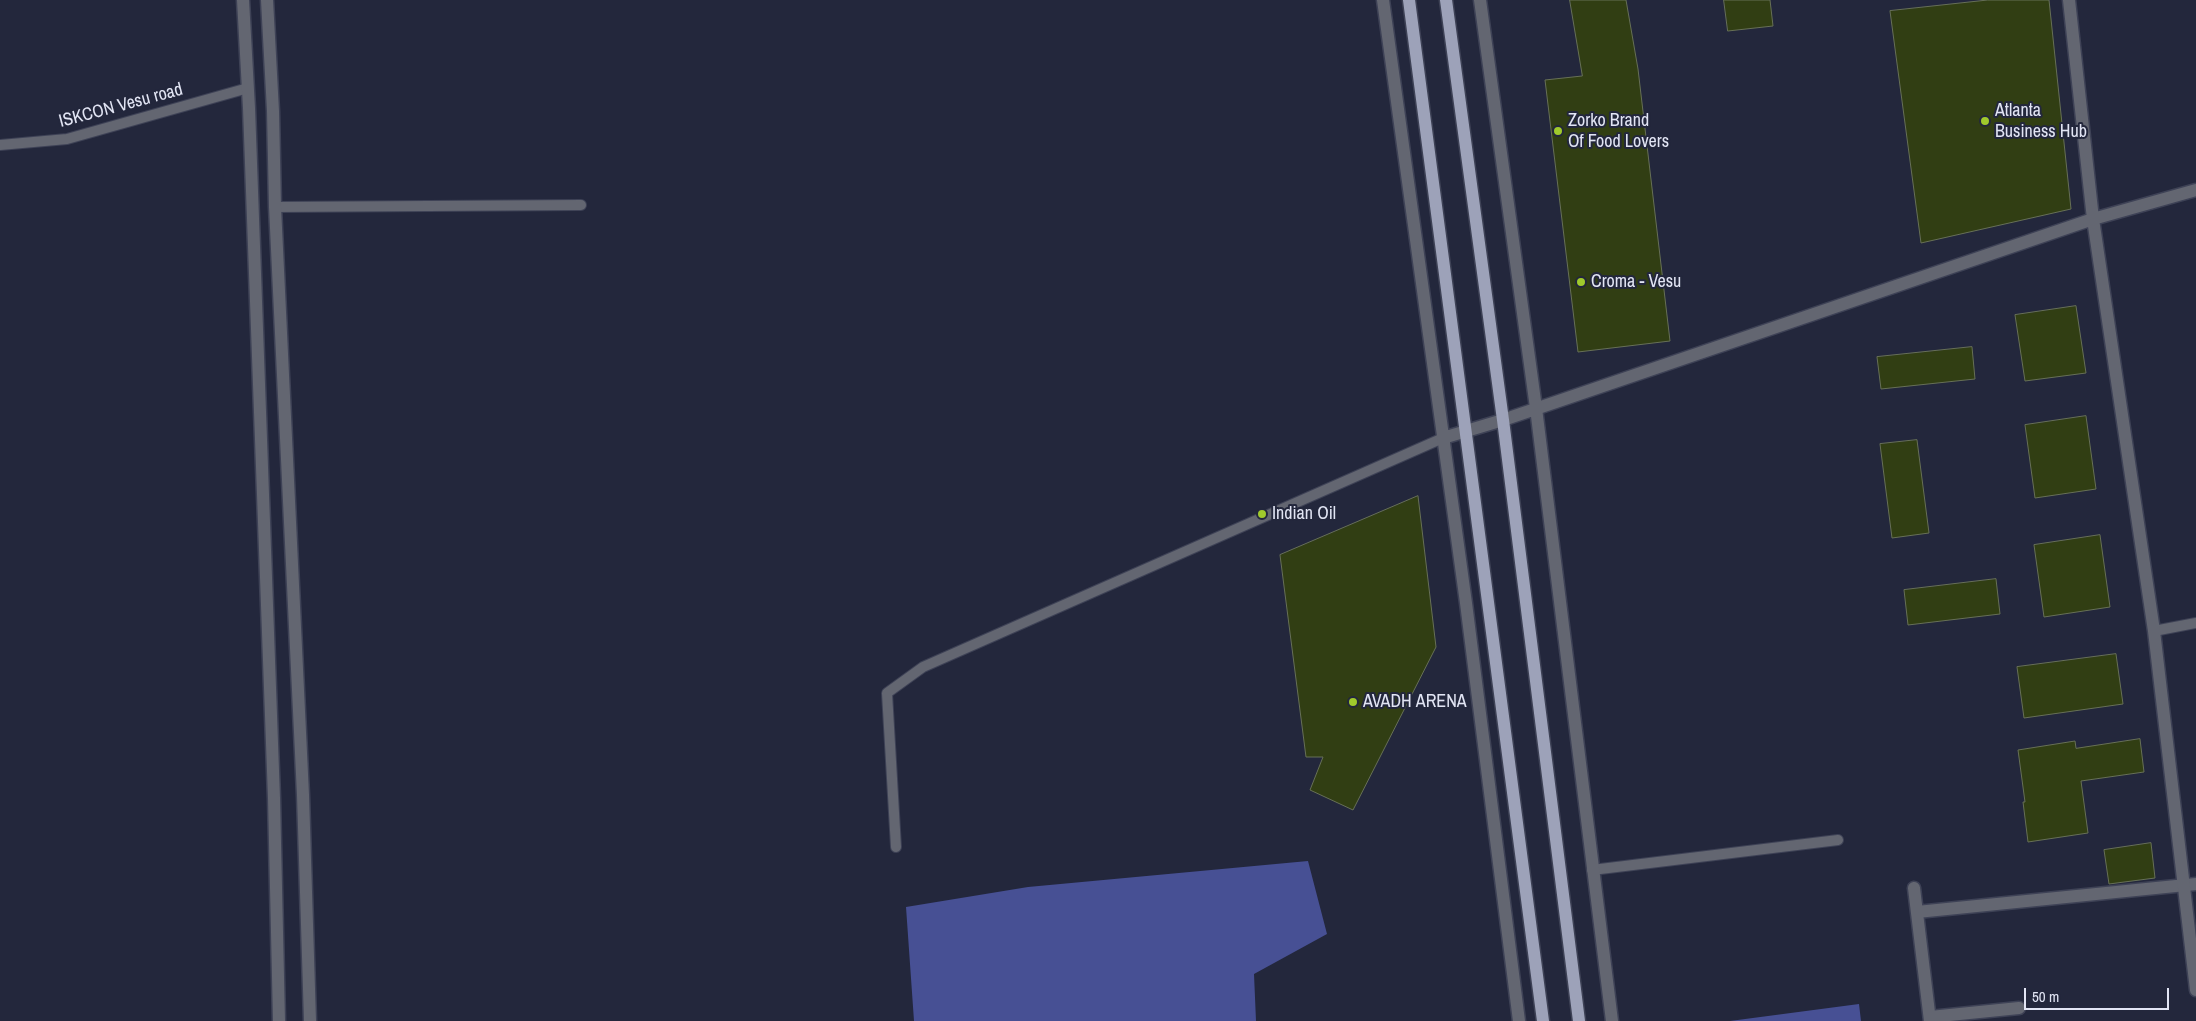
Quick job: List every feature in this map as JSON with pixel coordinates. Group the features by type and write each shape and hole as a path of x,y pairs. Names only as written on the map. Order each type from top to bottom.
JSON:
{"main road":[{"path":"1409,0 1543,1021"},
{"path":"1446,0 1503,420 1579,1021"}],"street":[{"path":"243,0 248,88 274,798 279,1021"},
{"path":"267,0 302,786 310,1021"},
{"path":"1383,0 1443,438 1519,1021"},
{"path":"1480,0 1536,408 1612,1021"},
{"path":"2069,0 2093,219 2190,885 2196,990"},
{"path":"1443,438 1503,420 2093,219 2196,190"},
{"path":"1917,912 2190,885"},
{"path":"1914,888 1930,1019 2019,1008"}],"lane":[{"name":"ISKCON Vesu road","path":"0,145 67,139 248,88"},
{"path":"275,207 581,205"},
{"path":"896,847 887,693 923,667 1443,438"},
{"path":"2154,631 2196,623"},
{"path":"1592,870 1838,840"}],"shaded area":[{"path":"1308,861 1327,934 1254,974 1256,1021 914,1021 906,907 1028,887"},
{"path":"1859,1004 1861,1021 1730,1021"}],"building":[{"path":"1570,0 1626,0 1638,69 1670,341 1578,352 1545,80 1582,76"},
{"path":"1724,0 1770,0 1773,26 1728,31"},
{"path":"1988,0 2049,0 2071,209 1921,243 1890,11"},
{"path":"2076,306 2086,373 2025,381 2015,315"},
{"path":"1972,347 1975,379 1881,389 1877,357"},
{"path":"2086,416 2096,489 2035,498 2025,425"},
{"path":"1917,440 1929,533 1892,538 1880,444"},
{"name":"AVADH ARENA","path":"1418,496 1436,647 1353,810 1310,790 1323,757 1306,757 1280,555"},
{"path":"2100,535 2110,607 2044,617 2034,545"},
{"path":"1996,579 2000,614 1908,625 1904,590"},
{"path":"2116,654 2123,704 2024,718 2017,667"},
{"path":"2140,739 2144,772 2081,781 2088,833 2028,842 2018,750 2075,741 2076,748"},
{"path":"2151,843 2155,878 2109,884 2104,850"}],"place":[{"name":"Atlanta Business Hub","path":"1985,121"},
{"name":"Zorko Brand Of Food Lovers","path":"1558,131"},
{"name":"Croma - Vesu","path":"1581,282"},
{"name":"Indian Oil","path":"1262,514"},
{"name":"AVADH ARENA","path":"1353,702"}]}
